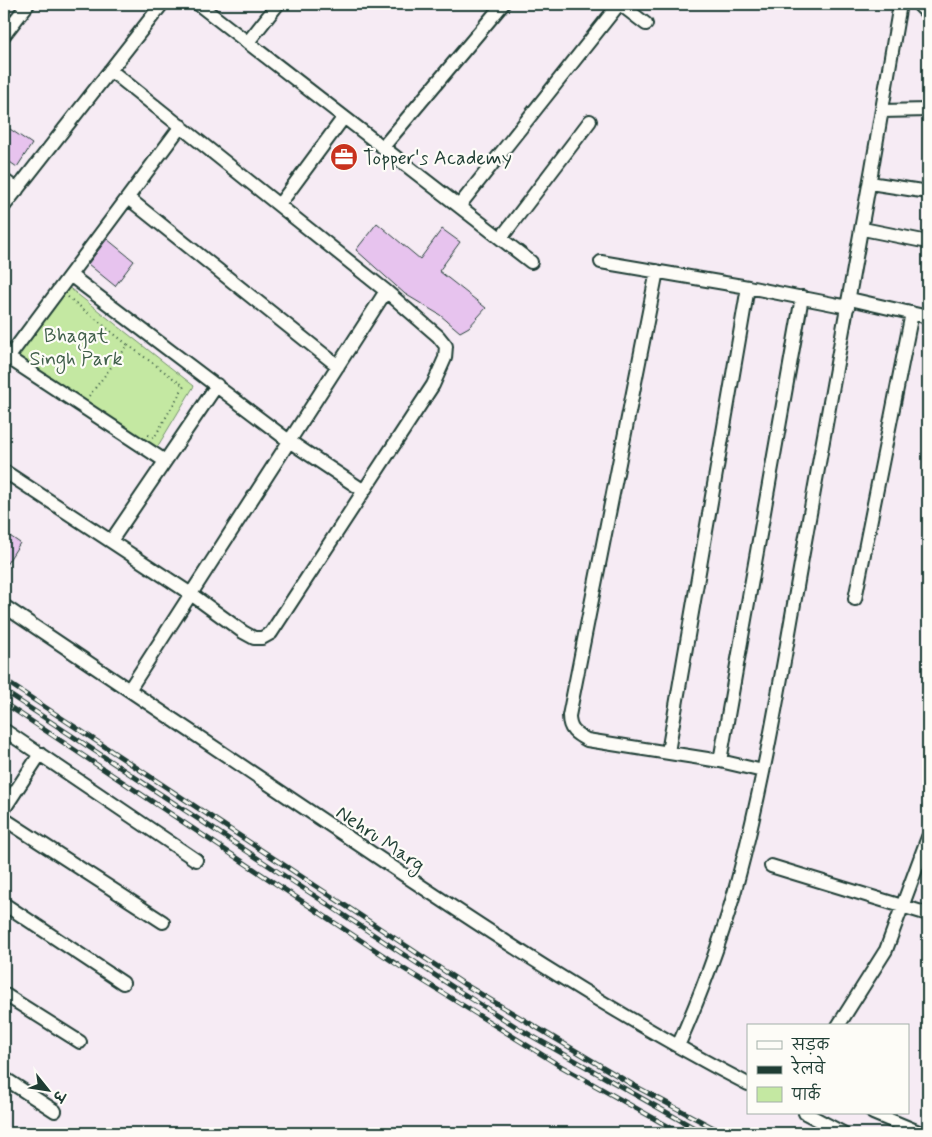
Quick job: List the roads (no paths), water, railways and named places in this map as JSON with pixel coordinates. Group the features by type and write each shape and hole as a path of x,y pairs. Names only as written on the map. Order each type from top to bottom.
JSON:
{"street":[{"path":"4,35 28,4"},
{"path":"4,206 162,4"},
{"path":"198,4 531,262"},
{"path":"248,42 278,4"},
{"path":"384,147 504,4"},
{"path":"459,206 620,4 646,24"},
{"path":"678,1046 706,980 733,896 763,771 849,303 900,4"},
{"path":"918,4 928,14"},
{"path":"4,471 191,594 254,638 262,638 271,633 364,491 432,385 445,358 446,346 438,336 386,290 110,70"},
{"path":"882,111 928,110"},
{"path":"279,205 344,117"},
{"path":"500,238 590,120"},
{"path":"165,461 6,356 70,275 181,126"},
{"path":"4,180 16,190"},
{"path":"870,183 928,192"},
{"path":"128,198 338,366"},
{"path":"862,229 928,242"},
{"path":"601,262 928,317"},
{"path":"656,271 572,697 569,723 572,730 587,740 720,761 763,771"},
{"path":"70,275 289,441 364,491"},
{"path":"668,752 748,287"},
{"path":"129,690 386,290"},
{"path":"720,761 802,297"},
{"path":"855,599 912,313"},
{"path":"112,542 217,385"},
{"name":"Nehru Marg","path":"4,606 439,899 576,987 747,1083"},
{"path":"4,730 196,860"},
{"path":"4,809 40,754"},
{"path":"4,820 163,922"},
{"path":"839,1024 886,950 928,837"},
{"path":"770,866 928,914"},
{"path":"4,904 123,983"},
{"path":"4,994 80,1042"},
{"path":"4,1078 55,1111"},
{"path":"807,1114 842,1133"},
{"path":"875,1114 921,1133"}],"railway":[{"path":"4,680 464,984 633,1085 723,1133"},
{"path":"4,691 459,991 523,1031 703,1133"},
{"path":"4,703 401,967 557,1064 680,1133"}],"place":[{"name":"Topper's Academy","path":"344,157"}],"park label":[{"name":"Bhagat Singh Park","path":"76,346"}]}
